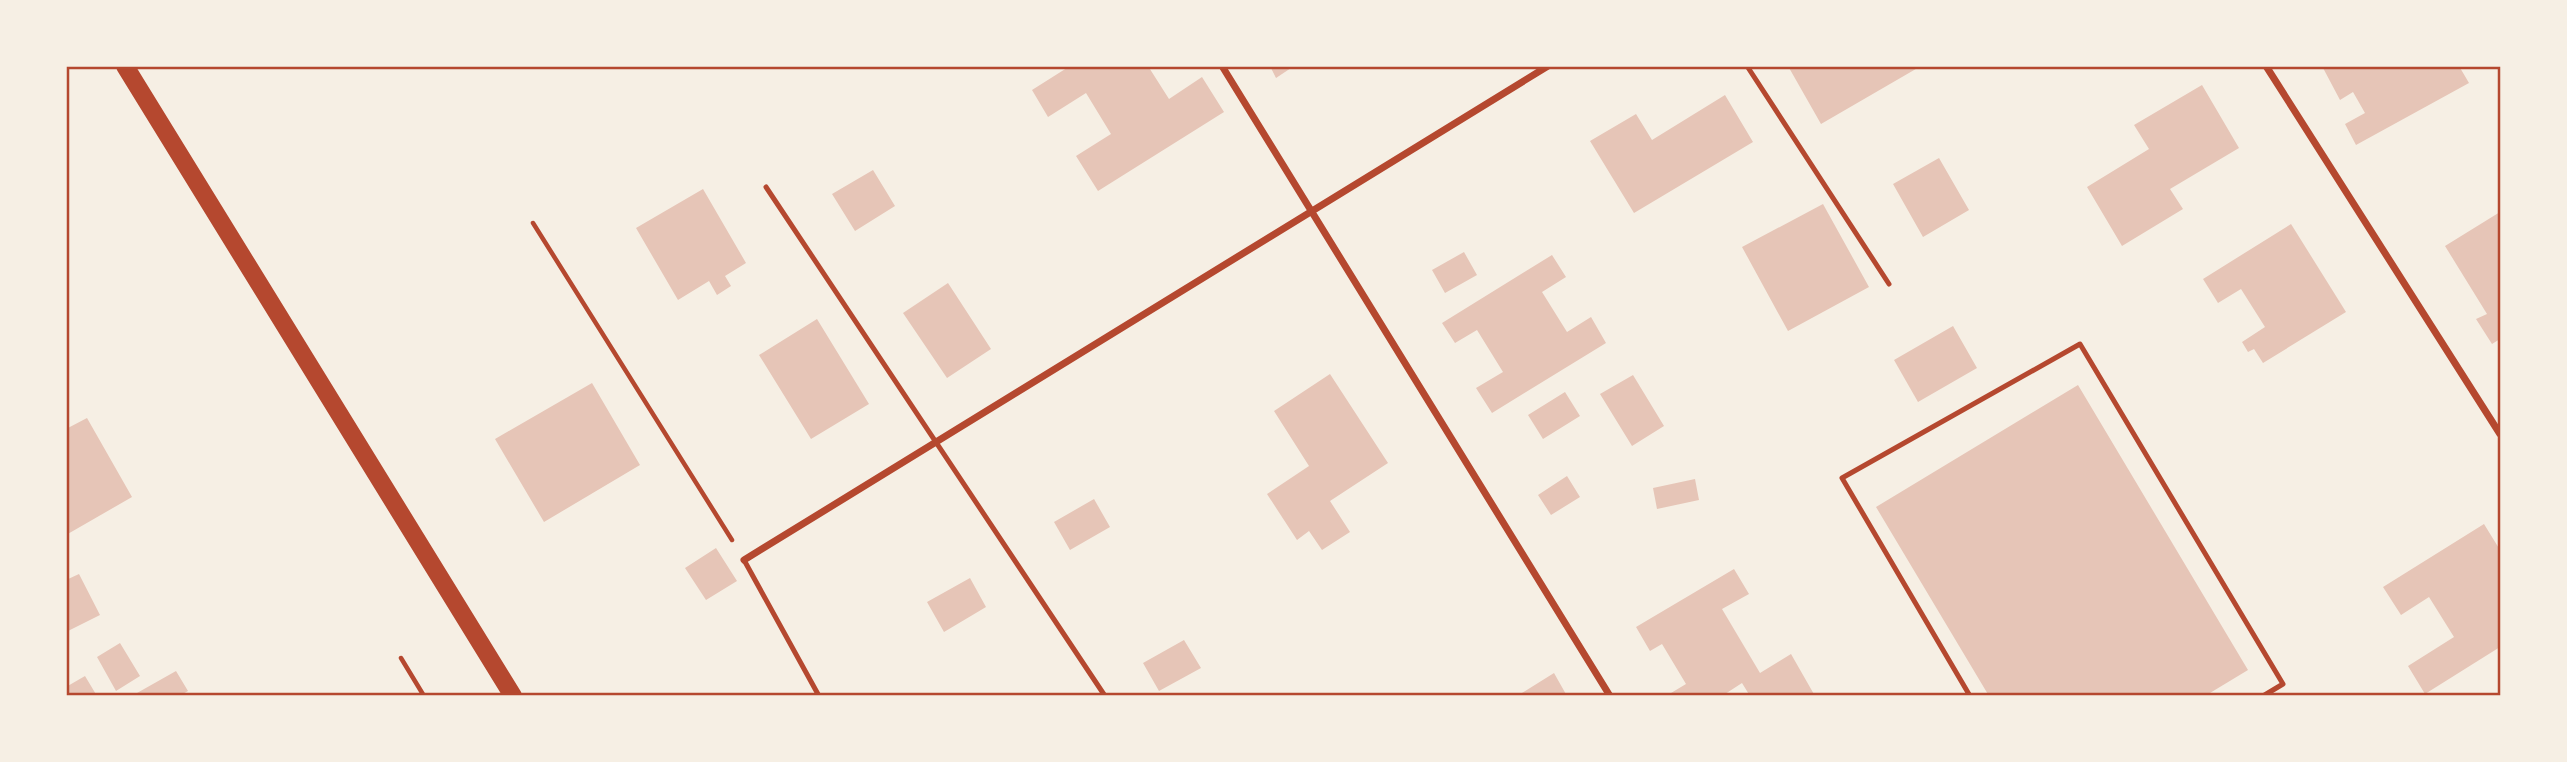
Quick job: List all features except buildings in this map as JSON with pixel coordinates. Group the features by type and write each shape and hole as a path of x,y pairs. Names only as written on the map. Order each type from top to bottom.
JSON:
{"main road":[{"path":"125,66 513,695"}],"street":[{"path":"1222,66 1610,695"},
{"path":"744,560 1548,66"},
{"path":"2266,66 2501,434"}],"lane":[{"path":"1747,66 1889,284"},
{"path":"766,187 1105,695"},
{"path":"1970,695 1842,478 2080,344 2283,684 2263,695"},
{"path":"744,560 819,695"}],"path":[{"path":"533,223 744,560"},
{"path":"401,658 424,695"}]}
